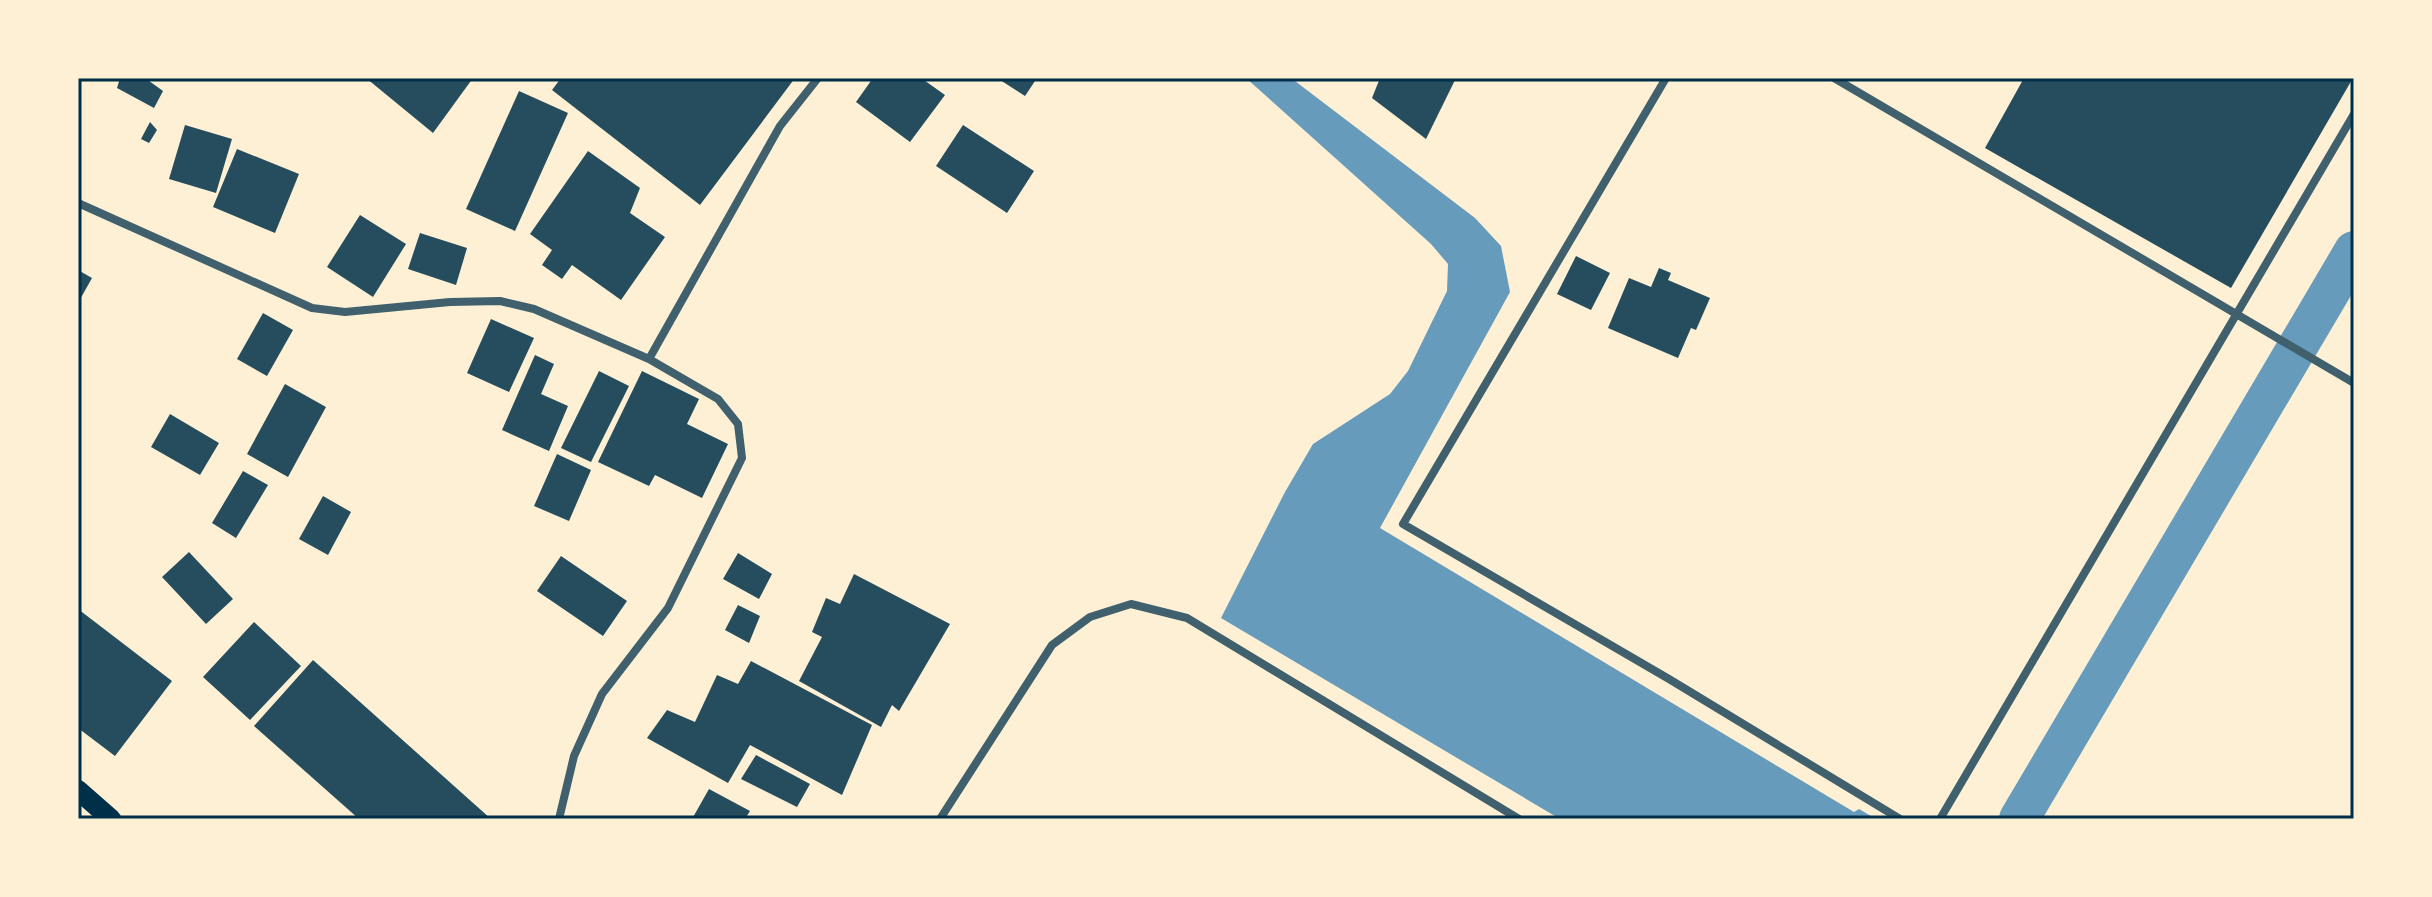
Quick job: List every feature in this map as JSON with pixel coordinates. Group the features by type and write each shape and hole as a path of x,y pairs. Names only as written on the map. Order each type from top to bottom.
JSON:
{"main road":[{"path":"78,790 111,819"}],"street":[{"path":"649,359 780,126 818,78"},
{"path":"1666,78 1403,524 1669,679 1900,819"},
{"path":"1834,78 2354,383"},
{"path":"1940,819 2354,114"},
{"path":"78,203 312,308 345,312 450,302 500,301 534,309 649,359 718,399 738,424 742,458 668,608 602,694 574,756 559,819"},
{"path":"940,819 1052,645 1090,617 1131,604 1187,618 1519,819"}],"water":[{"path":"1246,78 1291,78 1475,218 1501,246 1510,292 1380,528 1854,812 1859,809 1876,819 1560,819 1221,618 1313,444 1390,394 1408,371 1447,291 1448,264 1431,244"}],"building":[{"path":"120,78 145,78 163,91 154,108 117,88"},
{"path":"366,78 473,78 433,133"},
{"path":"561,78 795,78 700,205 552,90"},
{"path":"873,78 921,78 945,95 910,142 856,102"},
{"path":"997,78 1037,78 1025,96"},
{"path":"1380,78 1456,78 1426,139 1372,98"},
{"path":"2024,78 2353,78 2231,288 1985,148"},
{"path":"519,91 568,113 515,231 466,209"},
{"path":"150,122 157,130 149,143 141,139"},
{"path":"185,125 232,139 216,193 169,179"},
{"path":"963,125 1034,171 1007,213 936,166"},
{"path":"237,149 299,174 275,233 213,207"},
{"path":"588,151 640,188 630,213 665,237 621,300 572,265 562,279 542,265 552,250 530,234"},
{"path":"360,215 406,244 373,297 327,267"},
{"path":"420,233 467,248 456,285 408,269"},
{"path":"1576,256 1610,273 1591,310 1557,294"},
{"path":"1659,268 1671,273 1668,280 1710,298 1696,330 1691,328 1678,358 1608,328 1629,278 1651,287"},
{"path":"78,270 92,278 78,303"},
{"path":"263,313 293,330 267,376 237,359"},
{"path":"491,319 534,338 509,392 467,373"},
{"path":"535,355 554,364 541,394 568,406 549,451 502,430"},
{"path":"599,371 629,386 591,462 561,448"},
{"path":"642,371 699,399 687,424 728,444 702,498 655,475 649,486 598,462"},
{"path":"285,384 326,407 288,477 247,454"},
{"path":"170,414 219,443 200,475 151,447"},
{"path":"557,454 591,470 569,521 534,506"},
{"path":"243,471 268,485 236,538 212,523"},
{"path":"323,496 351,512 328,555 299,539"},
{"path":"189,552 233,599 206,624 162,577"},
{"path":"738,553 772,574 759,599 723,579"},
{"path":"561,556 627,601 603,636 537,591"},
{"path":"854,574 950,624 899,711 892,705 881,727 799,681 822,637 812,632 826,598 840,604"},
{"path":"738,605 760,616 749,643 725,630"},
{"path":"78,609 172,681 115,756 78,728"},
{"path":"254,622 301,666 250,720 203,677"},
{"path":"313,660 491,819 359,819 254,726"},
{"path":"751,661 872,725 842,795 750,745 728,783 647,738 667,710 695,722 717,675 738,684"},
{"path":"756,755 810,784 797,807 741,779"},
{"path":"709,789 750,811 745,819 692,819"}],"waterway":[{"path":"2019,819 2354,251"}]}
